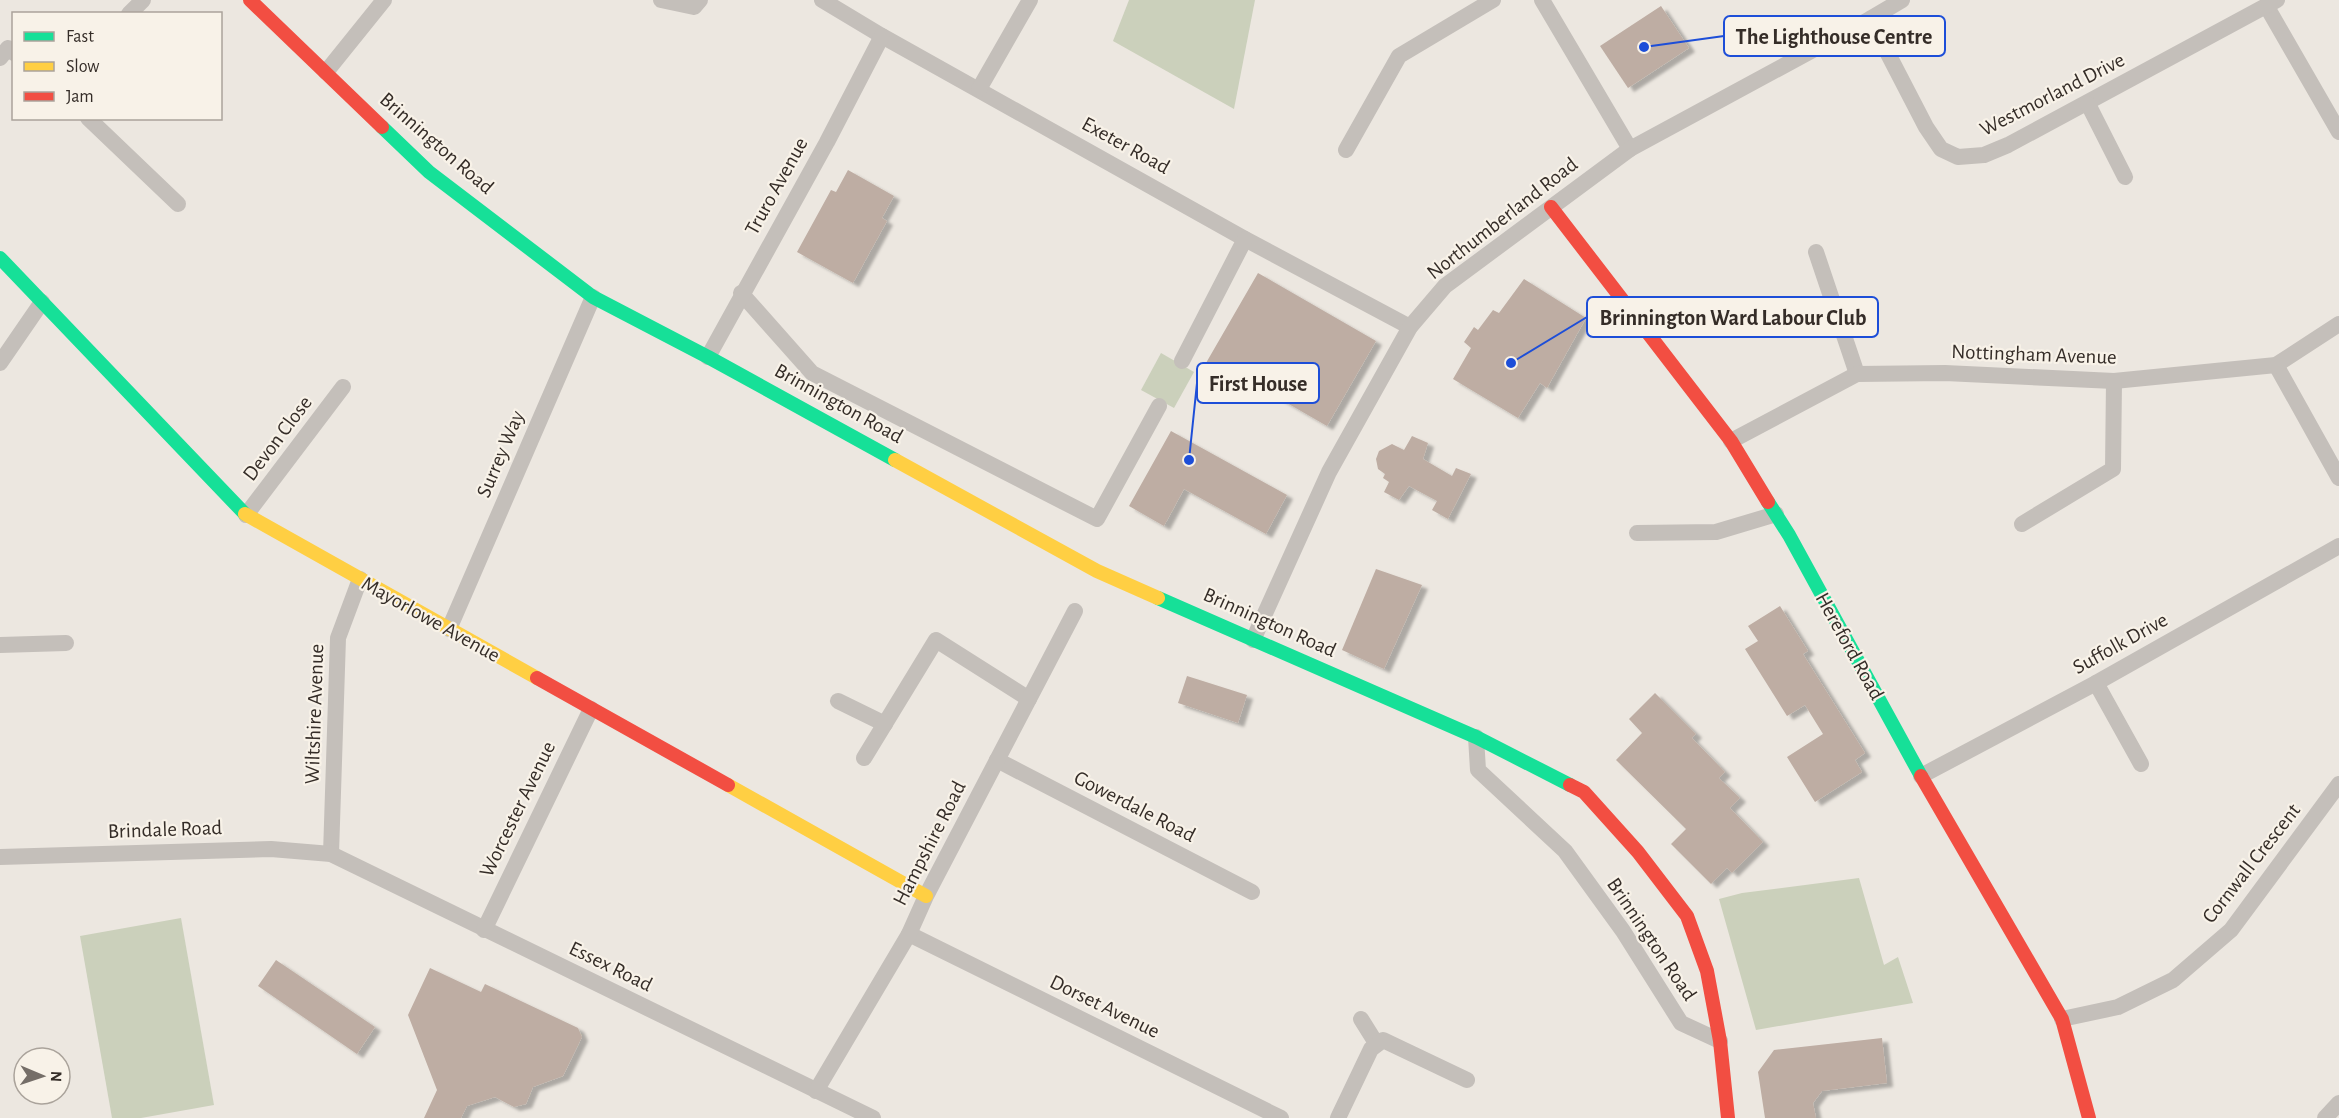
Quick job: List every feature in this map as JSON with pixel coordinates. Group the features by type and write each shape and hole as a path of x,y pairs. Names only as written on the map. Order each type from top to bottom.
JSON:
{"street":[{"path":"131,12 143,0"},
{"name":"Brinnington Road","path":"250,0 429,172 593,297 708,357 1097,571 1476,737 1584,792 1638,852 1686,916 1707,971 1720,1041 1728,1118"},
{"path":"326,72 384,0"},
{"path":"661,0 694,7 700,0"},
{"name":"Exeter Road","path":"822,0 882,36 1245,239 1410,327"},
{"path":"979,89 1030,0"},
{"path":"1346,150 1399,56 1493,0"},
{"path":"1542,0 1630,149"},
{"name":"Northumberland Road","path":"1253,640 1329,472 1410,327 1445,286 1630,149 1902,0"},
{"path":"2272,3 2339,132"},
{"name":"Westmorland Drive","path":"1870,19 1926,127 1941,149 1958,157 1984,155 2008,145 2272,3"},
{"name":"Truro Avenue","path":"708,357 741,293 827,142 882,36"},
{"path":"0,58 8,48 12,51"},
{"path":"2088,104 2125,177"},
{"path":"90,120 178,204"},
{"name":"Hereford Road","path":"1551,207 1731,441 1776,514 1920,776 2062,1019 2090,1118"},
{"path":"1182,361 1245,239"},
{"path":"1816,252 1857,374"},
{"name":"Mayorlowe Avenue","path":"0,258 246,516 926,896"},
{"path":"741,293 812,373 1097,519 1159,406"},
{"name":"Surrey Way","path":"449,629 593,297"},
{"path":"0,363 42,302"},
{"name":"Nottingham Avenue","path":"1731,441 1857,374 1944,373 2114,381 2276,365 2339,324"},
{"path":"2276,365 2339,478"},
{"path":"2022,524 2113,469 2114,381"},
{"name":"Devon Close","path":"246,516 343,387"},
{"path":"1637,533 1716,532 1776,514"},
{"name":"Suffolk Drive","path":"1920,776 2096,683 2339,546"},
{"name":"Wiltshire Avenue","path":"331,854 338,638 360,579"},
{"name":"Hampshire Road","path":"816,1091 909,934 926,896 1075,611"},
{"path":"864,759 936,640 1029,699"},
{"path":"0,645 66,643"},
{"path":"2096,683 2141,764"},
{"path":"838,701 885,724"},
{"name":"Worcester Avenue","path":"484,930 591,709"},
{"name":"Brinnington Road","path":"1476,737 1478,770 1565,851 1623,931 1681,1023 1720,1041"},
{"name":"Gowerdale Road","path":"998,760 1252,892"},
{"name":"Cornwall Crescent","path":"2062,1019 2118,1007 2173,980 2223,938 2339,784"},
{"name":"Brindale Road","path":"0,856 271,849 331,854"},
{"name":"Essex Road","path":"331,854 873,1118"},
{"name":"Dorset Avenue","path":"909,934 1281,1118"},
{"path":"1361,1019 1376,1043"},
{"path":"1338,1118 1376,1043 1383,1040 1467,1080"},
{"path":"2325,1118 2339,1103"}],"green space":[{"path":"1129,0 1255,0 1234,109 1113,41"},
{"path":"1161,353 1194,372 1174,408 1141,390"},
{"path":"1859,878 1884,965 1898,957 1913,1003 1756,1030 1719,899 1742,893"},
{"path":"181,918 214,1105 141,1118 112,1118 80,936"}],"building":[{"path":"1661,6 1689,48 1628,88 1600,46"},
{"path":"848,170 894,196 882,218 887,221 853,283 797,252 831,190 836,192"},
{"path":"1258,273 1376,341 1327,426 1247,380 1244,385 1206,363"},
{"path":"1524,279 1586,318 1547,388 1540,383 1518,418 1453,379 1471,348 1464,342 1474,327 1478,330 1493,310 1499,313"},
{"path":"1171,431 1287,495 1266,534 1184,489 1164,526 1129,506"},
{"path":"1412,436 1428,443 1423,459 1452,476 1456,468 1471,474 1448,519 1432,510 1437,501 1409,486 1399,500 1384,492 1389,482 1383,478 1385,474 1378,469 1376,459 1379,451 1392,444 1404,450"},
{"path":"1376,569 1422,585 1384,669 1342,650"},
{"path":"1780,606 1808,651 1803,654 1865,753 1855,760 1862,772 1815,802 1787,757 1823,734 1805,705 1787,716 1745,649 1758,641 1748,626"},
{"path":"1187,676 1247,695 1238,723 1178,703"},
{"path":"1655,693 1696,734 1692,738 1725,772 1719,778 1740,798 1730,808 1763,842 1732,873 1727,868 1711,884 1671,844 1686,829 1616,760 1642,733 1629,719"},
{"path":"276,960 375,1027 357,1054 258,986"},
{"path":"430,968 481,992 485,984 578,1028 582,1037 563,1076 533,1087 526,1104 514,1107 495,1097 467,1106 461,1118 424,1118 437,1090 408,1015"},
{"path":"1882,1038 1887,1083 1822,1091 1813,1103 1816,1118 1765,1118 1758,1072 1774,1050"}],"traffic: fast":[{"path":"382,127 429,172 593,297 708,357 895,460"},
{"path":"0,258 245,514"},
{"path":"1768,502 1789,535 1921,776"},
{"path":"1158,598 1476,737 1570,785"}],"traffic: slow":[{"path":"895,460 1097,571 1158,598"},
{"path":"245,514 537,678"},
{"path":"728,785 926,896"}],"traffic: jam":[{"path":"250,0 382,127"},
{"path":"1551,207 1731,441 1768,502"},
{"path":"537,678 728,785"},
{"path":"1921,776 2062,1019 2089,1118"},
{"path":"1570,785 1584,792 1638,852 1687,916 1707,971 1720,1041 1728,1118"}],"place":[{"name":"The Lighthouse Centre","path":"1644,47"},
{"name":"Brinnington Ward Labour Club","path":"1511,363"},
{"name":"First House","path":"1189,460"}]}
